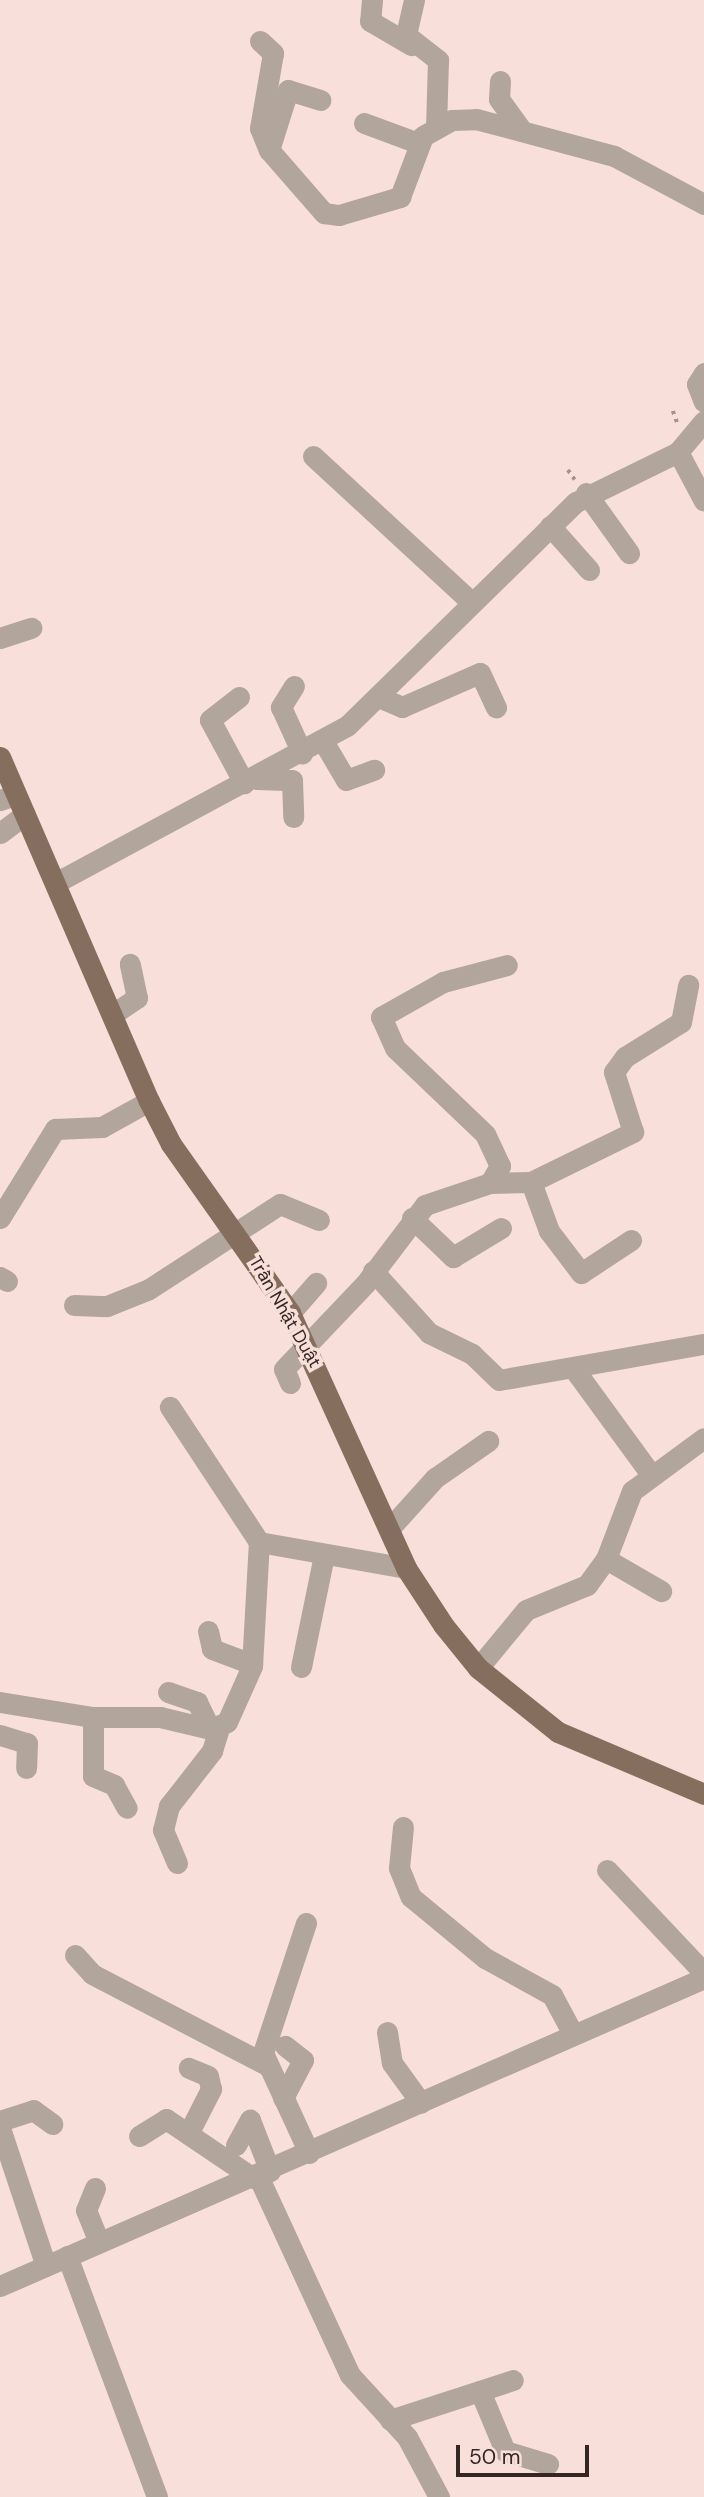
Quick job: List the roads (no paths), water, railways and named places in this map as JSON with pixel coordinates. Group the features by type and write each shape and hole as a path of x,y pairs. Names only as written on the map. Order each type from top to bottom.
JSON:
{"main road":[{"name":"Trần Nhật Duật","path":"0,757 13,803 57,882 149,1101 171,1144 235,1228 307,1343 406,1569 478,1668 578,1744 704,1794"}],"street":[{"path":"372,0 370,21 439,63 436,126"},
{"path":"411,45 406,35 414,0"},
{"path":"260,41 273,53 260,128 269,150 318,209 339,215 400,197 418,143 436,126 476,119 520,128 614,156 704,204"},
{"path":"500,81 499,99 520,128"},
{"path":"269,150 288,90 321,100"},
{"path":"364,123 418,143"},
{"path":"704,373 696,384 704,402"},
{"path":"57,882 323,741 381,698 469,600 586,494 678,452 704,421"},
{"path":"678,452 704,501"},
{"path":"313,456 469,600"},
{"path":"586,494 629,554"},
{"path":"550,526 589,570"},
{"path":"0,638 31,628"},
{"path":"381,698 402,707 480,673 496,708"},
{"path":"294,686 281,707 302,753"},
{"path":"239,697 210,720 249,781"},
{"path":"323,741 346,780 374,769"},
{"path":"249,781 292,780 293,817"},
{"path":"0,834 13,803"},
{"path":"113,1014 136,998 130,964"},
{"path":"490,1183 500,1166 485,1134 395,1048 381,1017 443,982 508,965"},
{"path":"290,1383 284,1369 373,1271 412,1218 439,1196 490,1183 531,1182 633,1132 614,1072 625,1057 681,1022 688,985"},
{"path":"0,1218 55,1129 102,1128 149,1101"},
{"path":"531,1182 549,1231 581,1273 631,1240"},
{"path":"74,1305 90,1309 139,1294 235,1228 286,1202 319,1220"},
{"path":"412,1218 453,1257 500,1228"},
{"path":"373,1271 429,1333 472,1354 499,1380 704,1344"},
{"path":"290,1314 316,1283"},
{"path":"573,1369 652,1476"},
{"path":"170,1407 259,1542 252,1664 214,1729 212,1751 169,1806 164,1835 177,1863"},
{"path":"478,1668 526,1610 580,1592 606,1559 622,1504 652,1476 704,1437"},
{"path":"389,1529 435,1478 488,1441"},
{"path":"259,1542 406,1569"},
{"path":"301,1667 324,1555"},
{"path":"606,1559 661,1591"},
{"path":"208,1631 212,1649 252,1664"},
{"path":"168,1692 197,1702 214,1729"},
{"path":"3,1710 93,1717 160,1717 214,1729"},
{"path":"93,1717 93,1776 114,1785 127,1808"},
{"path":"0,1735 27,1743 26,1768"},
{"path":"404,1827 399,1868 411,1897 485,1958 552,1995 573,2034"},
{"path":"607,1870 704,1973"},
{"path":"306,1923 265,2039 267,2065 309,2153"},
{"path":"75,1955 92,1974 267,2065"},
{"path":"0,2286 260,2175 704,1978"},
{"path":"387,2032 392,2063 421,2103"},
{"path":"283,2098 303,2060 285,2046"},
{"path":"188,2134 211,2089 208,2076 190,2068"},
{"path":"0,2121 33,2110 52,2124"},
{"path":"139,2136 161,2119 260,2175"},
{"path":"236,2145 250,2120 260,2175 349,2375 390,2420 439,2497"},
{"path":"0,2128 46,2266"},
{"path":"95,2188 86,2210 99,2242"},
{"path":"67,2256 157,2497"},
{"path":"390,2420 513,2380"},
{"path":"480,2391 505,2451 548,2464"}]}
